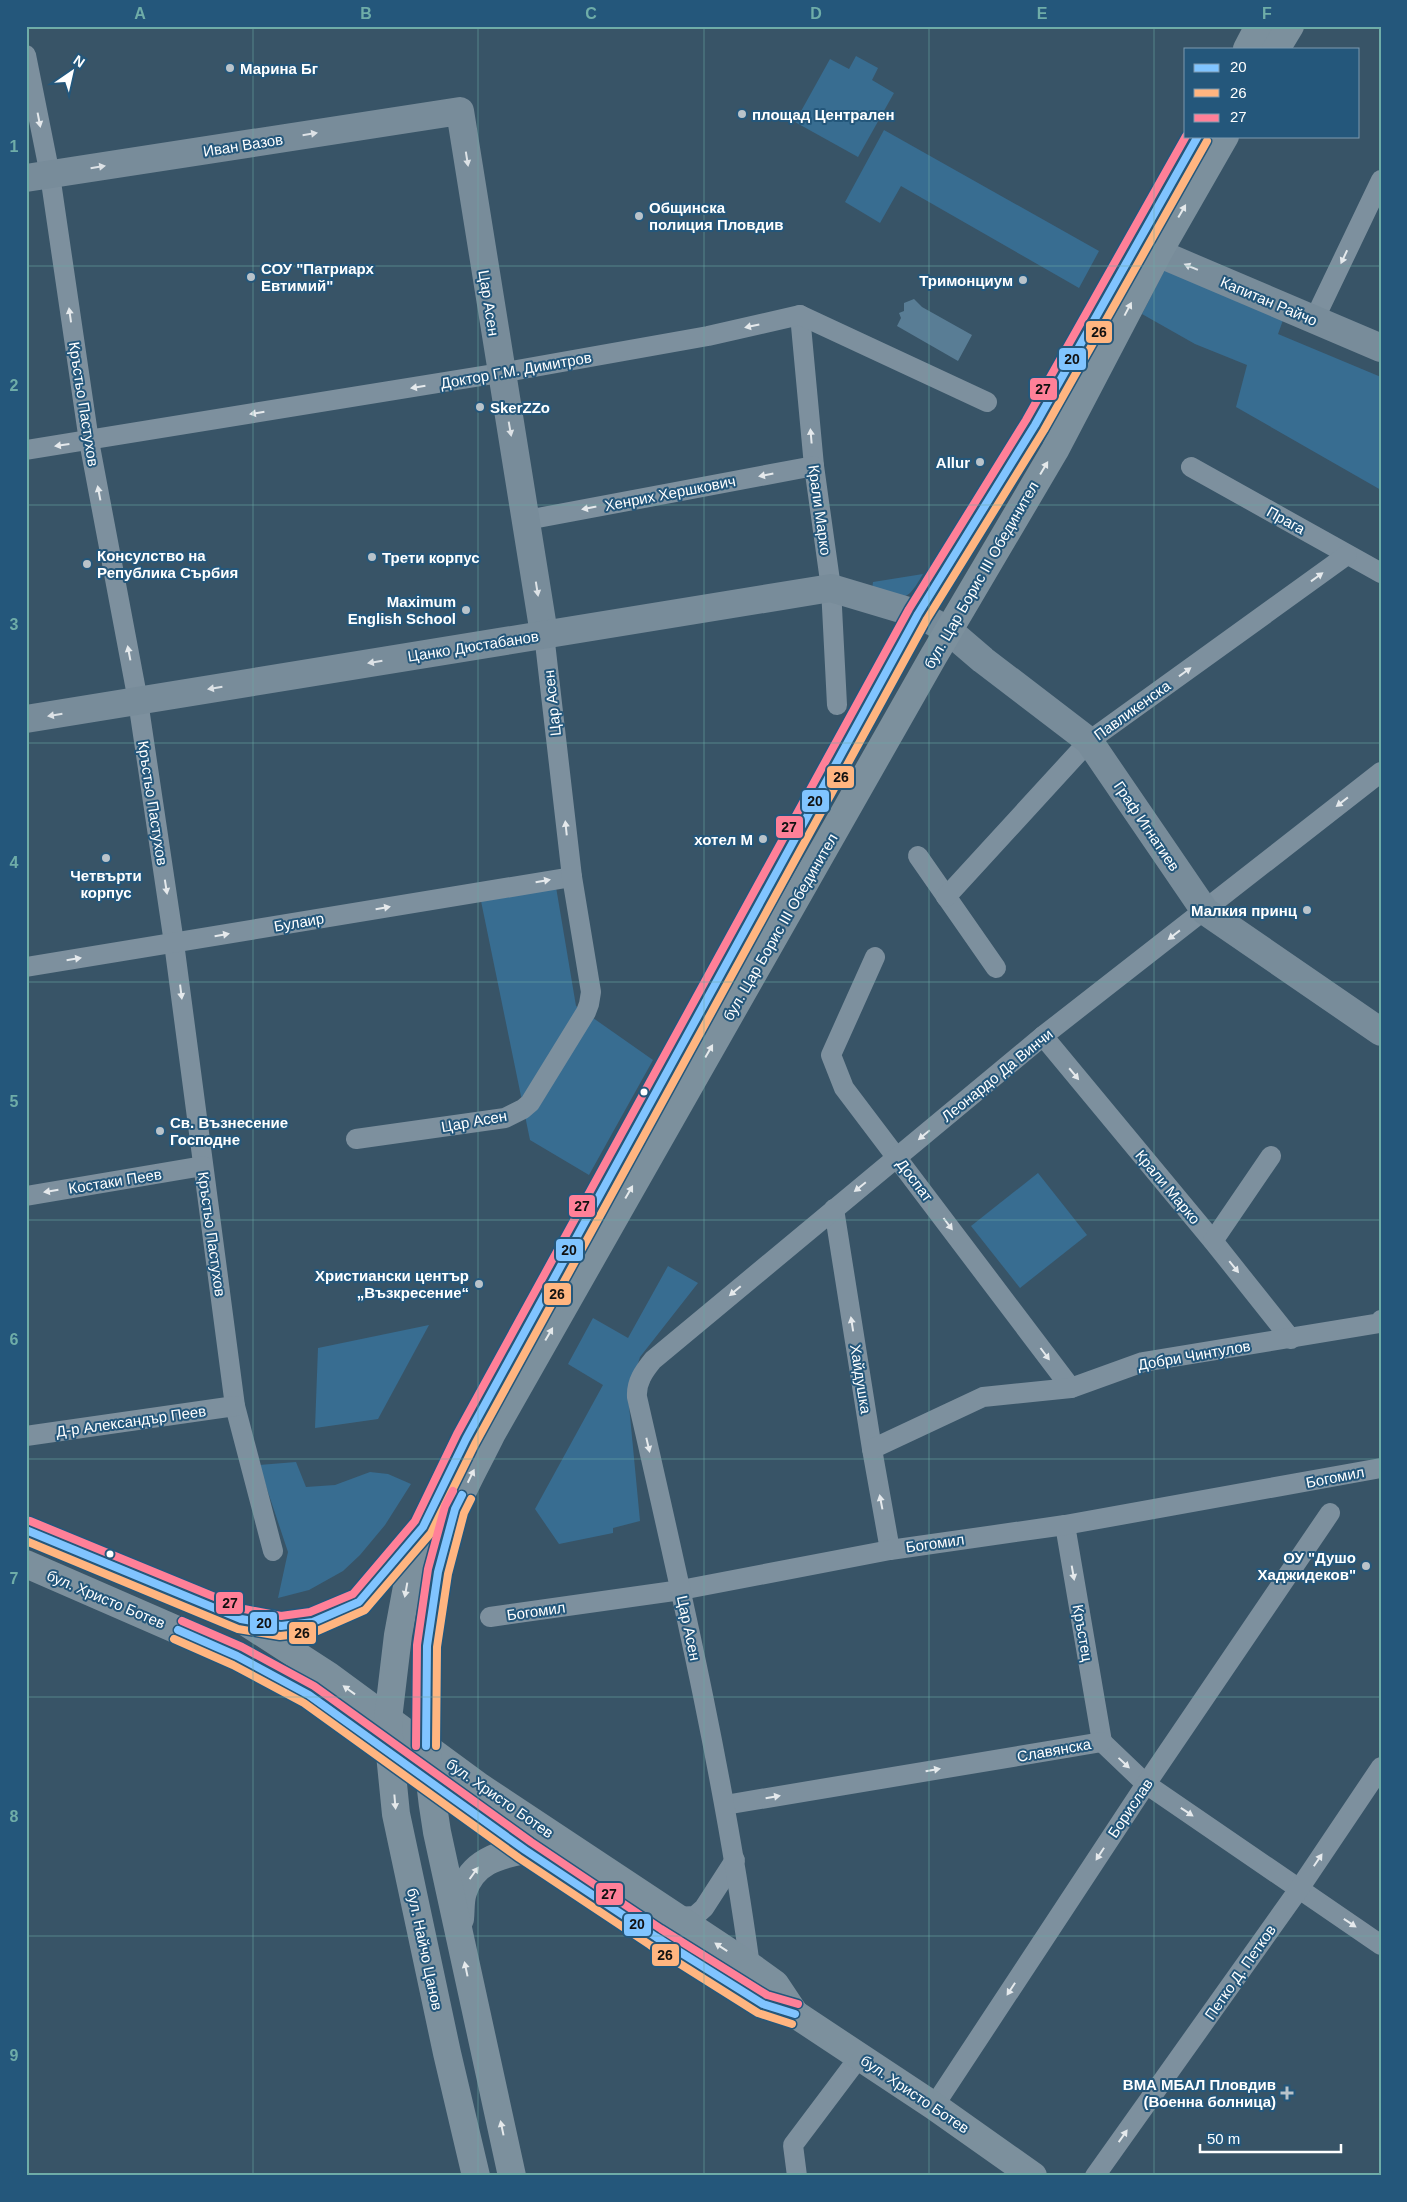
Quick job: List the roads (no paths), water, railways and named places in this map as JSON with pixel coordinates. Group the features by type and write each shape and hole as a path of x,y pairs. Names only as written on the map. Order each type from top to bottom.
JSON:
{"main road":[{"path":"1248,48 1259,26"},
{"path":"1277,48 1290,26"},
{"name":"бул. Цар Борис III Обединител","path":"388,1719 398,1635 409,1574 424,1527 466,1439 918,614 1035,425 1197,138"},
{"name":"бул. Цар Борис III Обединител","path":"426,1746 427,1646 438,1572 455,1509 492,1433 948,630 1054,450 1158,253 1224,138"},
{"path":"241,1619 280,1626 313,1622 359,1602 424,1527"},
{"name":"бул. Христо Ботев","path":"26,1530 241,1619 323,1672 480,1787 750,1966 775,1984 795,2014"},
{"name":"бул. Христо Ботев","path":"26,1564 237,1656 309,1695 525,1850 656,1938 763,2004 795,2014 934,2106 1032,2176"},
{"name":"бул. Найчо Цанов","path":"388,1719 396,1814 447,2053 476,2176"},
{"path":"426,1746 428,1782 436,1832 512,2176"},
{"path":"459,1936 463,1892 473,1873 480,1865 498,1855 525,1850"},
{"path":"447,2053 458,2176"}],"street":[{"name":"Кръстьо Пастухов","path":"26,55 38,177 138,701 174,943 236,1406 273,1551"},
{"name":"Иван Вазов","path":"38,177 460,111"},
{"name":"Цар Асен","path":"356,1139 505,1118 523,1110 530,1103 586,1012 591,992 572,877 544,634 527,520 500,373 460,111"},
{"path":"1314,320 1372,216 1381,180"},
{"name":"Капитан Райчо","path":"1158,253 1381,348"},
{"name":"Доктор Г.М. Димитров","path":"26,450 500,373 708,336 800,315"},
{"path":"800,315 988,402"},
{"name":"Крали Марко","path":"800,315 814,466 831,588 837,705"},
{"name":"Хенрих Хершкович","path":"527,520 814,466"},
{"name":"Прага","path":"1191,467 1381,573"},
{"name":"Павликенска","path":"946,897 1089,741 1347,555"},
{"name":"Цанко Дюстабанов","path":"26,719 831,588 918,614"},
{"name":"Граф Игнатиев","path":"918,614 948,630 983,660 1089,741 1205,911 1381,1032"},
{"name":"Леонардо Да Винчи","path":"637,1397 641,1378 653,1360 1043,1036 1381,772"},
{"path":"918,856 996,968"},
{"name":"Булаир","path":"26,967 572,877"},
{"name":"Доспат","path":"874,957 831,1054 844,1088 898,1156 1071,1388"},
{"name":"Крали Марко","path":"1043,1036 1291,1338"},
{"path":"1213,1241 1271,1156"},
{"name":"Костаки Пеев","path":"26,1196 203,1166"},
{"name":"Хайдушка","path":"834,1209 872,1450 890,1550"},
{"name":"Добри Чинтулов","path":"872,1450 983,1397 1071,1388 1143,1362 1291,1338 1380,1321"},
{"name":"Цар Асен","path":"637,1397 681,1590 725,1805 750,1966"},
{"name":"Д-р Александър Пеев","path":"26,1436 236,1406"},
{"name":"Богомил","path":"490,1618 681,1590 890,1550 1065,1525 1381,1468"},
{"name":"Борислав","path":"934,2106 1146,1784 1330,1513"},
{"name":"Кръстец","path":"1065,1525 1102,1742"},
{"name":"Славянска","path":"725,1805 1102,1742 1146,1784 1381,1945"},
{"name":"Петко Д. Петков","path":"1095,2176 1299,1889 1381,1767"},
{"path":"675,1917 695,1916 704,1908 735,1860"},
{"path":"797,2176 793,2145 860,2056"}],"place":[{"name":"Марина Бг","path":"230,68"},
{"name":"площад Централен","path":"742,114"},
{"name":"Общинска полиция Пловдив","path":"639,216"},
{"name":"СОУ \"Патриарх Евтимий\"","path":"251,277"},
{"name":"Тримонциум","path":"1023,280"},
{"name":"SkerZZo","path":"480,407"},
{"name":"Allur","path":"980,462"},
{"name":"Трети корпус","path":"372,557"},
{"name":"Консулство на Република Сърбия","path":"87,564"},
{"name":"Maximum English School","path":"466,610"},
{"name":"хотел М","path":"763,839"},
{"name":"Четвърти корпус","path":"106,858"},
{"name":"Малкия принц","path":"1307,910"},
{"name":"Св. Възнесение Господне","path":"160,1131"},
{"name":"Христиански център „Възкресение“","path":"479,1284"},
{"name":"ОУ \"Душо Хаджидеков\"","path":"1366,1566"},
{"name":"ВМА МБАЛ Пловдив (Военна болница)","path":"1287,2093"}]}
